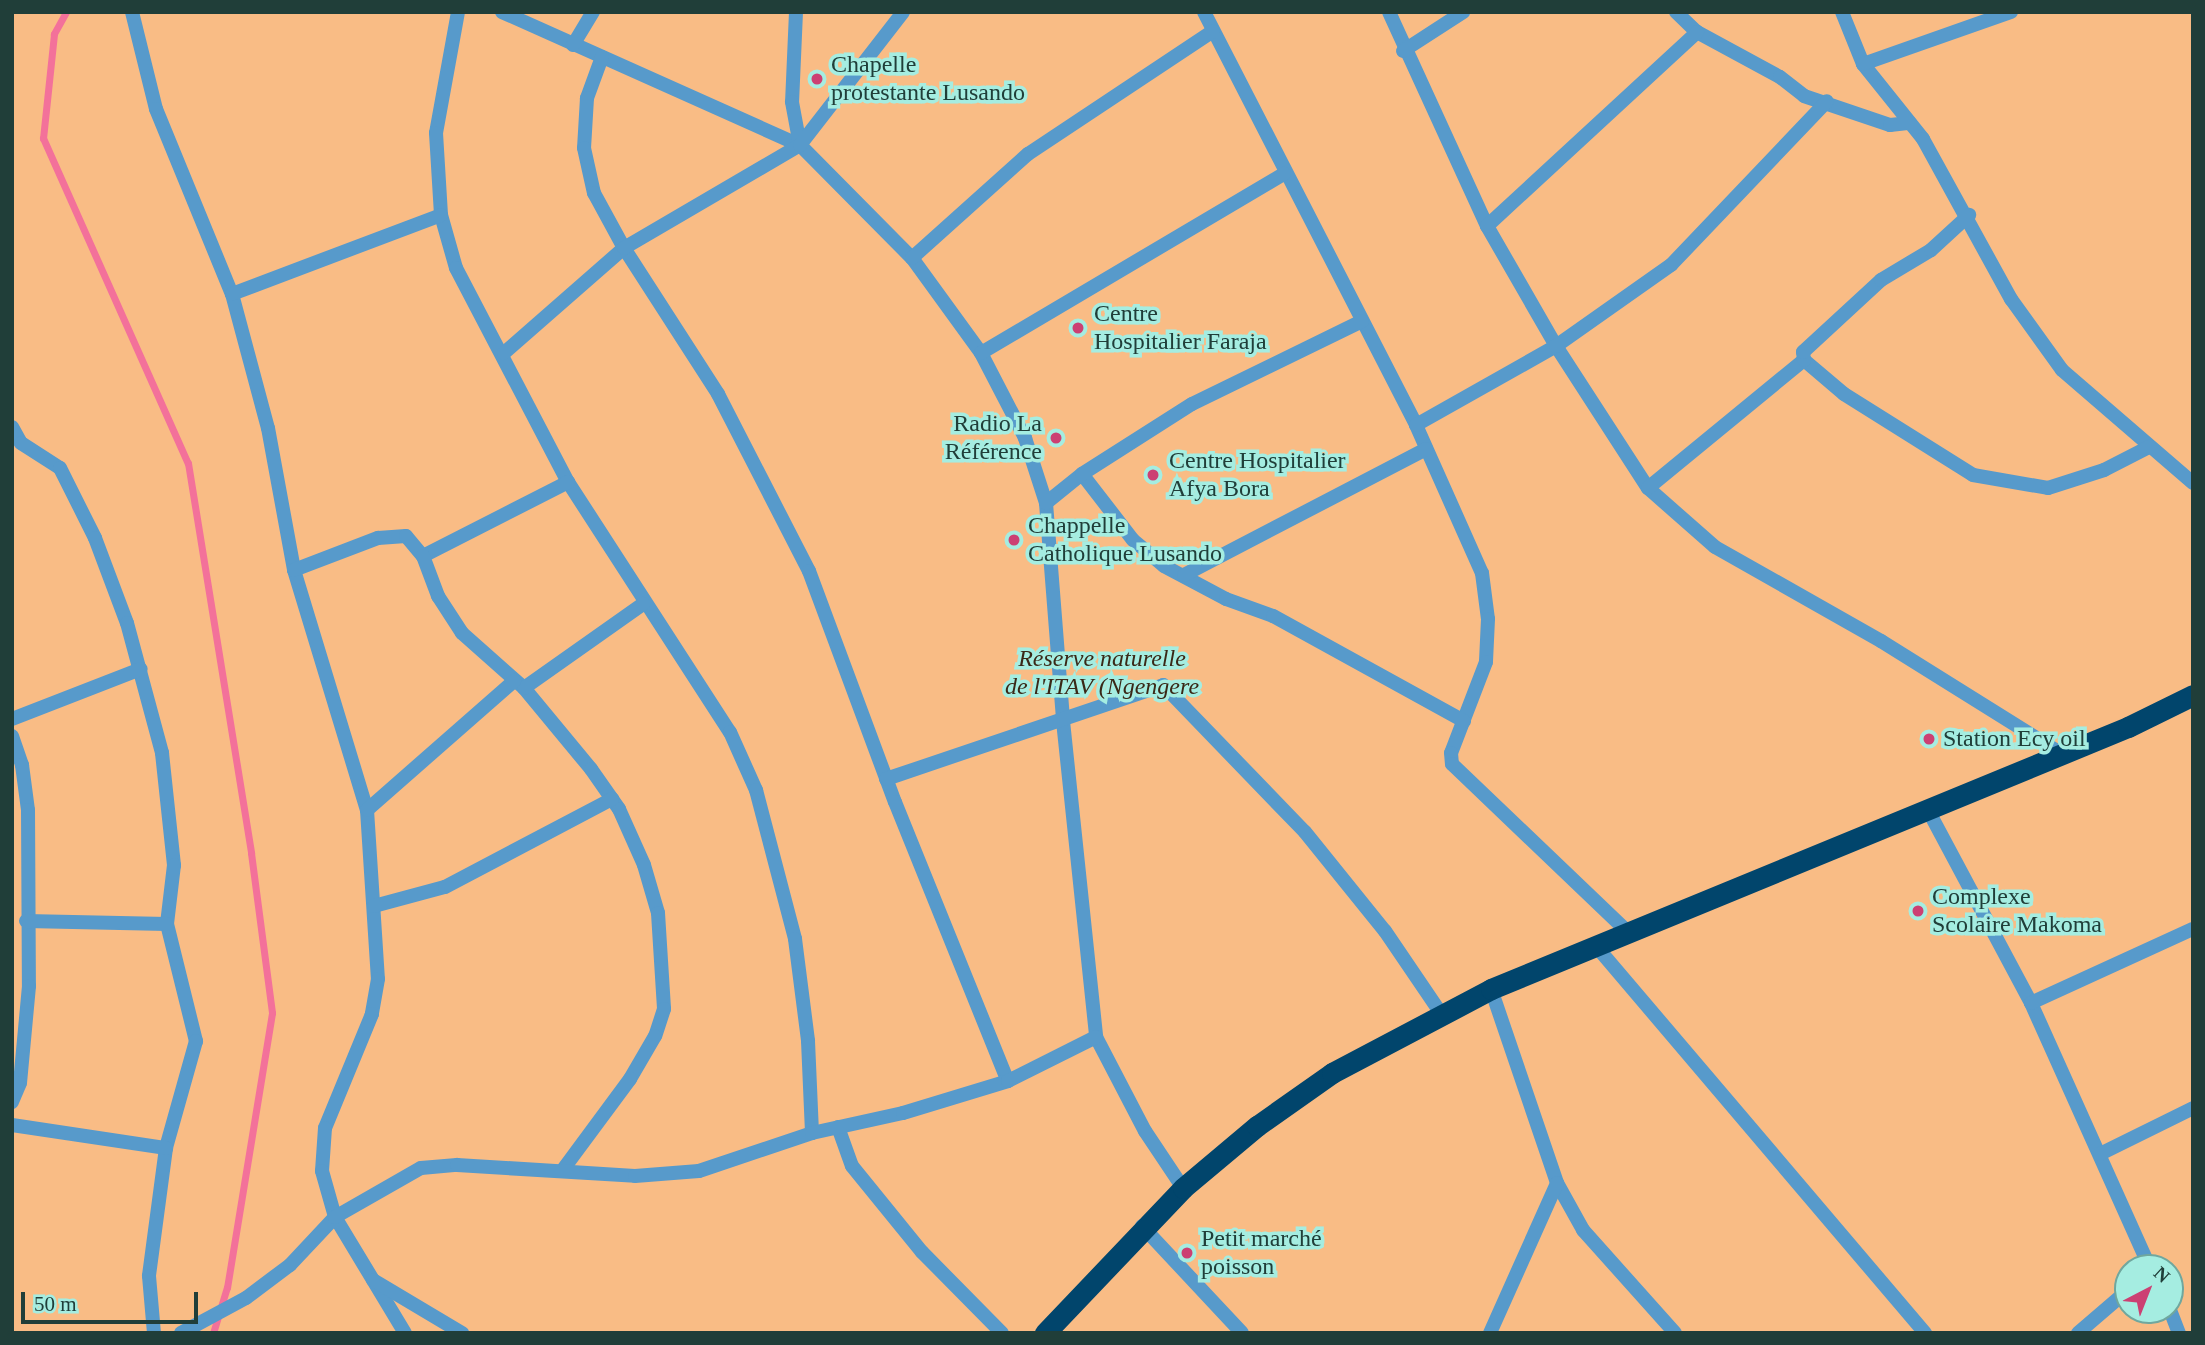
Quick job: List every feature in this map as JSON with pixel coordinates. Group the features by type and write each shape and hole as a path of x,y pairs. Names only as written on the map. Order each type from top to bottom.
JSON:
{"highway":[{"path":"1045,1333 1142,1226 1183,1188 1257,1126 1332,1073 1491,989 2062,754 2193,695"}],"street":[{"path":"132,12 156,108 232,294 268,428 294,570 367,810 378,979 372,1014 326,1128 322,1171 335,1217 405,1333"},
{"path":"458,12 436,133 441,215 456,268 504,353 568,482 643,604 730,732 756,790 795,939 808,1041 812,1133"},
{"path":"502,12 800,145 912,258 981,353 1025,438 1046,503 1063,721 1096,1037 1145,1131 1183,1188"},
{"path":"573,45 593,12"},
{"path":"796,12 792,102 800,145"},
{"path":"504,353 624,248 800,145 903,12"},
{"path":"1204,12 1284,174 1416,425 1482,573 1488,619 1486,662 1451,753 1452,764 1628,932"},
{"path":"1389,12 1403,51 1487,226 1556,346 1648,488 1715,547 1881,641 2062,754"},
{"path":"1403,51 1463,12"},
{"path":"1676,12 1697,32 1780,76 1804,96 1827,101 1890,125 1910,123"},
{"path":"1842,12 1863,64 1910,123 1969,215 2011,299 2062,370 2149,447 2191,476"},
{"path":"1863,64 2011,12"},
{"path":"912,258 1028,154 1213,31"},
{"path":"1487,226 1697,32"},
{"path":"602,57 587,98 584,148 594,193 624,248 718,394 809,570 886,779 1008,1081"},
{"path":"1416,425 1556,346 1671,264 1827,101"},
{"path":"981,353 1284,174"},
{"path":"232,294 441,215"},
{"path":"1969,215 1931,250 1881,280 1803,352 1804,360 1844,394 1973,475 2048,488 2104,470 2149,447"},
{"path":"1046,503 1082,474 1192,404 1362,321"},
{"path":"1648,488 1804,360"},
{"path":"12,427 21,443 60,468 94,538 141,669 162,753 174,865 167,925 196,1041 166,1148 149,1276 154,1333"},
{"path":"1184,575 1426,449"},
{"path":"1082,474 1133,540 1184,575 1226,599 1273,616 1464,721"},
{"path":"423,556 568,482"},
{"path":"294,570 377,538 406,536 423,556 438,597 462,633 519,684 612,799 644,865 658,913 664,1009 656,1036 630,1079 562,1171"},
{"path":"367,810 519,684 643,604"},
{"path":"12,719 141,669"},
{"path":"886,779 1163,685 1305,832 1385,931 1442,1015"},
{"path":"12,736 22,765 28,810 26,1028 20,1083 12,1102"},
{"path":"374,906 445,887 612,799"},
{"path":"1928,810 2031,1003 2144,1254"},
{"path":"26,921 167,925"},
{"path":"2031,1003 2193,929"},
{"path":"1596,946 1925,1333"},
{"path":"1491,989 1557,1183 1583,1230 1675,1333"},
{"path":"181,1333 246,1298 290,1265 335,1217 421,1168 457,1165 635,1176 699,1171 812,1133 1008,1081 1096,1037"},
{"path":"2100,1154 2193,1108"},
{"path":"12,1125 166,1148"},
{"path":"838,1127 852,1166 922,1252 1002,1333"},
{"path":"1490,1333 1557,1183"},
{"path":"1142,1226 1242,1333"},
{"path":"369,1277 462,1333"},
{"path":"2078,1333 2114,1302"}],"green space":[{"name":"Réserve naturelle de l'ITAV (Ngengere","path":"12,12 2193,12 2193,1333 12,1333"}],"waterway":[{"path":"66,12 54,34 43,138 188,463 251,853 272,1013 227,1287 213,1333"}],"place":[{"name":"Chapelle protestante Lusando","path":"817,79"},
{"name":"Centre Hospitalier Faraja","path":"1078,328"},
{"name":"Radio La Référence","path":"1056,438"},
{"name":"Centre Hospitalier Afya Bora","path":"1153,475"},
{"name":"Chappelle Catholique Lusando","path":"1014,540"},
{"name":"Station Ecy oil","path":"1929,739"},
{"name":"Complexe Scolaire Makoma","path":"1918,911"},
{"name":"Petit marché poisson","path":"1187,1253"}]}
